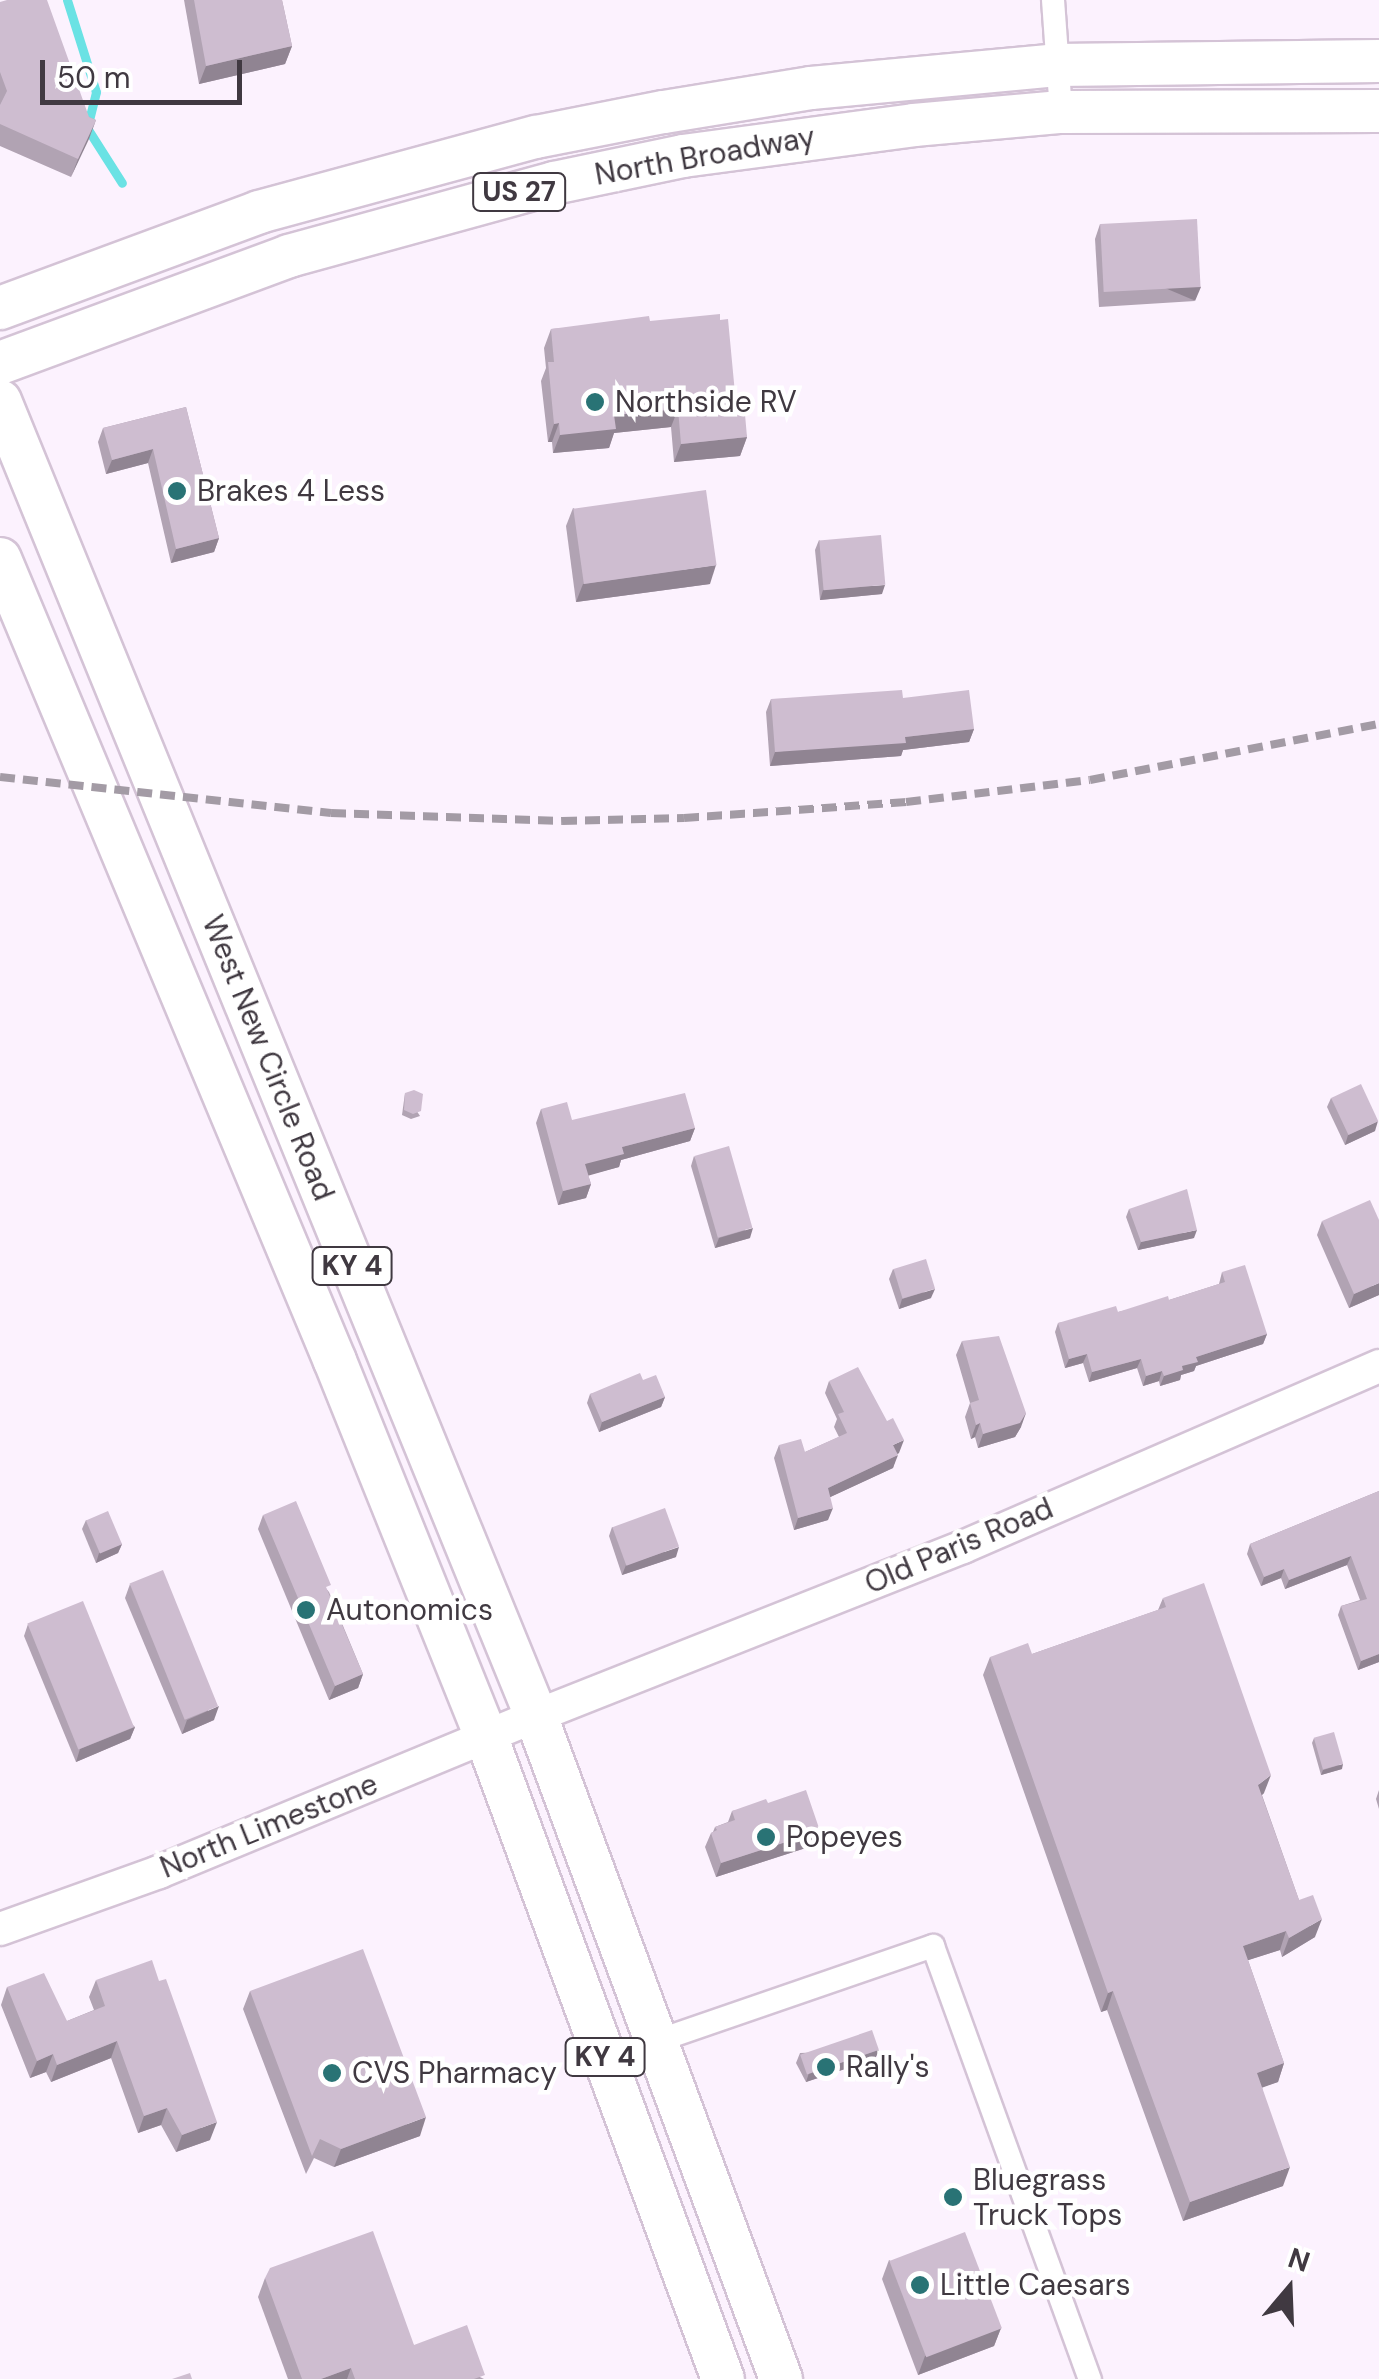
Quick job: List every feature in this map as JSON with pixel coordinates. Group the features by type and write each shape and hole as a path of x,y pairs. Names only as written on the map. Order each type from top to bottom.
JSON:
{"highway":[{"name":"North Broadway","path":"0,308 258,212 536,137 811,88 1056,65 1379,61"},
{"name":"North Broadway","path":"0,363 289,256 554,183 806,138 1060,112 1379,111"},
{"name":"West New Circle Road","path":"0,401 536,1716"},
{"name":"West New Circle Road","path":"0,559 335,1362 486,1736"},
{"name":"KY 4","path":"536,1716 781,2379"},
{"name":"KY 4","path":"486,1736 722,2379"}],"street":[{"path":"1053,0 1060,112"},
{"name":"Old Paris Road","path":"536,1716 964,1547 1379,1366"},
{"name":"North Limestone","path":"0,1929 160,1872 536,1716"},
{"path":"657,2040 933,1946 1090,2379"}],"building":[{"path":"47,0 89,117 96,120 78,159 0,124 0,105 7,91 0,72 0,2"},
{"path":"194,0 282,0 292,46 206,66"},
{"path":"1197,219 1201,287 1104,292 1100,224"},
{"name":"Northside RV","path":"720,314 720,320 728,319 736,404 744,403 747,437 681,444 678,409 614,415 616,429 560,435 559,423 554,424 548,362 554,362 551,329 649,316 650,321"},
{"name":"Brakes 4 Less","path":"186,407 219,538 176,549 153,449 112,460 103,428"},
{"path":"706,490 717,565 584,584 573,509"},
{"path":"881,535 885,585 824,590 819,540"},
{"path":"902,690 903,698 969,690 974,729 905,737 906,743 775,752 771,699"},
{"path":"1361,1084 1378,1121 1348,1135 1331,1098"},
{"path":"414,1090 423,1094 421,1111 413,1114 404,1110 405,1093"},
{"path":"685,1093 695,1128 622,1147 624,1154 585,1164 591,1184 563,1191 541,1109 567,1102 572,1120"},
{"path":"729,1146 752,1228 718,1238 694,1156"},
{"path":"1187,1189 1197,1230 1141,1242 1129,1209"},
{"path":"1370,1200 1379,1220 1379,1283 1354,1294 1322,1221"},
{"path":"926,1259 935,1289 903,1299 893,1269"},
{"path":"1245,1265 1267,1334 1196,1357 1198,1362 1164,1376 1162,1371 1146,1376 1141,1359 1092,1372 1087,1354 1069,1359 1058,1323 1116,1306 1118,1312 1168,1296 1169,1300 1225,1282 1222,1272"},
{"path":"999,1336 1026,1413 1020,1423 983,1434 970,1403 979,1400 962,1341"},
{"path":"858,1367 887,1421 893,1418 904,1440 893,1445 898,1455 828,1488 833,1508 798,1518 779,1445 801,1439 805,1452 847,1433 838,1414 844,1412 829,1381"},
{"path":"640,1373 643,1380 656,1375 665,1397 602,1422 590,1394"},
{"path":"1379,1491 1379,1654 1361,1661 1341,1606 1367,1599 1351,1556 1289,1580 1284,1569 1264,1577 1250,1544"},
{"path":"296,1501 331,1585 326,1587 363,1674 335,1686 263,1515"},
{"path":"665,1508 679,1547 626,1566 612,1527"},
{"path":"108,1511 122,1544 100,1554 86,1520"},
{"path":"163,1570 218,1706 185,1720 130,1583"},
{"path":"1204,1583 1271,1775 1258,1785 1299,1900 1313,1895 1322,1919 1289,1938 1286,1931 1243,1946 1284,2063 1257,2073 1290,2167 1190,2202 1113,1991 1108,1993 990,1657 1028,1643 1032,1654 1166,1607 1163,1598"},
{"path":"83,1601 134,1727 78,1750 27,1623"},
{"path":"1334,1732 1343,1764 1323,1770 1314,1738"},
{"name":"Popeyes","path":"806,1790 820,1831 721,1863 711,1833 717,1830 715,1827 735,1820 732,1811"},
{"name":"CVS Pharmacy","path":"363,1949 426,2117 341,2149 320,2139 312,2156 250,1991"},
{"path":"152,1960 159,1981 166,1979 217,2122 182,2135 167,2108 144,2116 117,2041 57,2065 53,2054 37,2061 7,1987 44,1973 67,2021 105,2006 96,1980"},
{"path":"872,2030 879,2050 807,2075 800,2055"},
{"path":"373,2231 414,2345 467,2325 485,2375 474,2379 355,2379 351,2368 321,2379 302,2379 265,2278 270,2268"},
{"path":"965,2232 1002,2328 926,2357 889,2261"}],"waterway":[{"path":"67,0 96,92 87,128 122,183"}],"railway":[{"path":"0,777 331,813 562,821 684,818 906,802 1090,780 1379,724"}],"place":[{"name":"Northside RV","path":"595,402"},
{"name":"Brakes 4 Less","path":"177,491"},
{"name":"Autonomics","path":"306,1610"},
{"name":"Popeyes","path":"766,1837"},
{"name":"Rally's","path":"826,2067"},
{"name":"CVS Pharmacy","path":"332,2073"},
{"name":"Bluegrass Truck Tops","path":"953,2197"},
{"name":"Little Caesars","path":"920,2285"}]}
